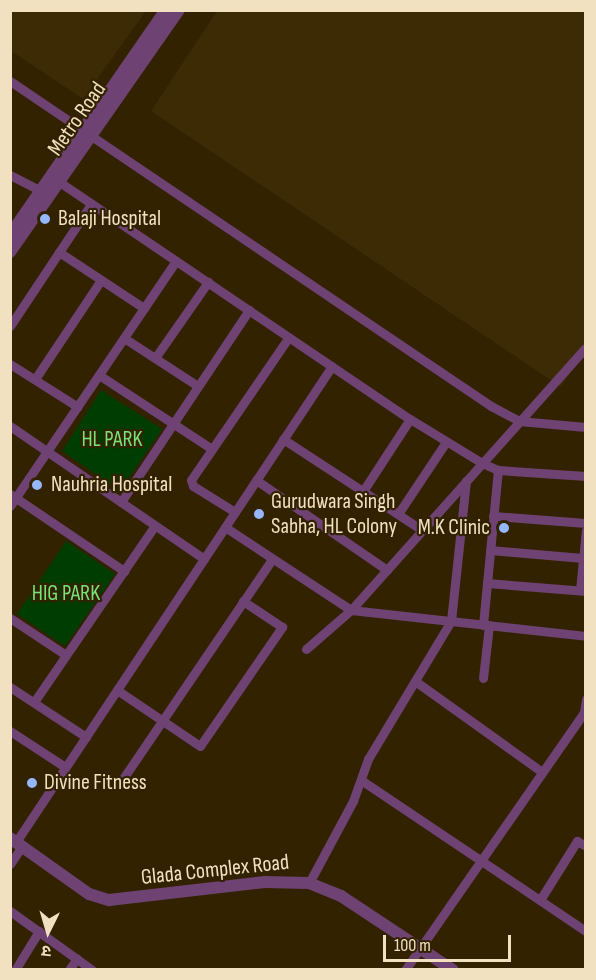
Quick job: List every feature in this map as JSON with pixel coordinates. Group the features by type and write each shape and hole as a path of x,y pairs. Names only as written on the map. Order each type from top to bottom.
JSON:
{"street":[{"name":"Metro Road","path":"10,252 44,193 58,181 166,10"},
{"name":"Metro Road","path":"10,235 44,193 179,10"},
{"path":"10,81 491,406 519,421 585,427"},
{"path":"10,175 44,193"},
{"path":"58,181 410,419 482,463 498,470 585,476"},
{"path":"10,326 91,204"},
{"path":"59,252 144,308"},
{"path":"124,571 12,499 48,452 176,261"},
{"path":"35,379 101,280"},
{"path":"155,358 208,282"},
{"path":"121,502 249,310"},
{"path":"235,513 190,483 289,337"},
{"path":"124,338 198,386"},
{"path":"306,649 351,610 585,348"},
{"path":"10,364 78,407"},
{"path":"10,864 16,842 332,366"},
{"path":"99,375 212,449"},
{"path":"363,491 410,419"},
{"path":"10,426 204,558"},
{"path":"283,440 422,530"},
{"path":"398,514 446,442"},
{"path":"483,678 487,583 498,470"},
{"path":"256,480 387,570"},
{"path":"309,883 353,801 368,759 451,621 466,481"},
{"path":"493,516 585,523"},
{"path":"34,702 155,525"},
{"path":"225,527 351,610 585,636"},
{"path":"487,583 583,590 585,530"},
{"path":"490,550 583,558"},
{"path":"120,783 272,559"},
{"path":"117,690 196,744 204,743 282,627 243,601"},
{"path":"10,618 66,656"},
{"path":"415,681 542,772"},
{"path":"10,687 86,736"},
{"path":"405,969 584,712 585,699"},
{"path":"10,731 65,767"},
{"path":"361,780 585,931"},
{"path":"540,900 577,840 585,846"},
{"name":"Glada Complex Road","path":"16,842 89,894 109,900 265,882 309,883 340,896 453,969"},
{"path":"12,916 92,969"},
{"path":"15,969 39,932"},
{"path":"69,969 77,958"}],"shaded area":[{"path":"10,11 146,11 83,99 11,51"},
{"path":"217,11 585,11 585,351 561,387 151,111"}],"green space":[{"name":"HL PARK","path":"101,390 162,429 120,491 62,451"},
{"name":"HIG PARK","path":"66,541 115,574 65,646 17,614"}],"place":[{"name":"Balaji Hospital","path":"45,219"},
{"name":"Nauhria Hospital","path":"37,485"},
{"name":"Gurudwara Singh Sabha, HL Colony","path":"259,514"},
{"name":"M.K Clinic","path":"504,528"},
{"name":"Divine Fitness","path":"32,783"}]}
